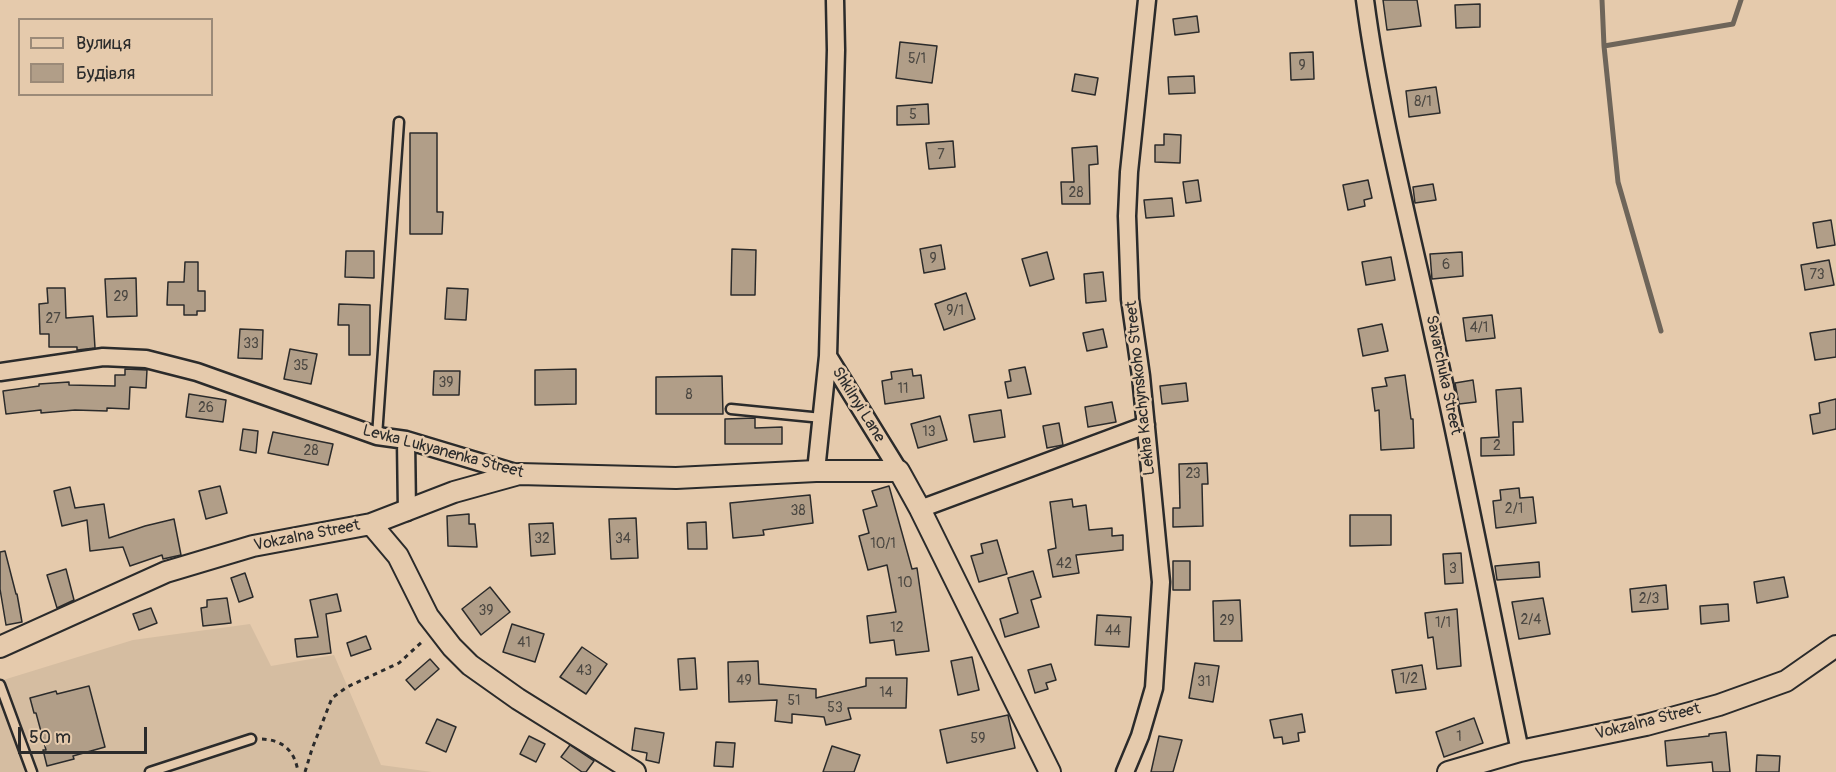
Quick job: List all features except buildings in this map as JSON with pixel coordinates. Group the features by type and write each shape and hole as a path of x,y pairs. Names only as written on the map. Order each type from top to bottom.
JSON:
{"street":[{"name":"Shkilnyi Lane","path":"835,0 836,50 828,356 920,509 1050,772"},
{"name":"Lekha Kachynskoho Street","path":"1125,772 1140,736 1154,688 1161,582 1131,298 1127,216 1130,162 1147,0"},
{"name":"Savarchuka Street","path":"1365,0 1378,80 1469,495 1520,751"},
{"path":"816,471 828,356"},
{"name":"Levka Lukyanenka Street","path":"0,372 104,357 146,359 197,372 326,420 377,436 406,440 519,474 676,478 816,471 899,471"},
{"path":"920,509 1146,425"},
{"path":"406,440 407,512"},
{"path":"371,524 454,492 519,474"},
{"name":"Vokzalna Street","path":"0,647 166,572 253,546 371,524 398,556 428,616 437,629 471,665 518,699 635,772"},
{"name":"Vokzalna Street","path":"1448,772 1520,751 1647,725 1719,705 1786,681 1836,645"}],"lane":[{"path":"377,436 399,122"},
{"path":"731,409 823,418"},
{"path":"0,685 33,772"},
{"path":"150,772 251,739"}],"path":[{"path":"305,772 332,698 347,687 399,663 437,629"},
{"path":"251,739 272,740 287,746 296,760 298,772"}],"shaded area":[{"path":"250,624 271,666 334,655 381,765 432,772 0,772 0,681 133,640"}],"waterway":[{"path":"1602,0 1604,46 1618,182 1661,331"},
{"path":"1604,46 1733,24 1741,0"}]}
